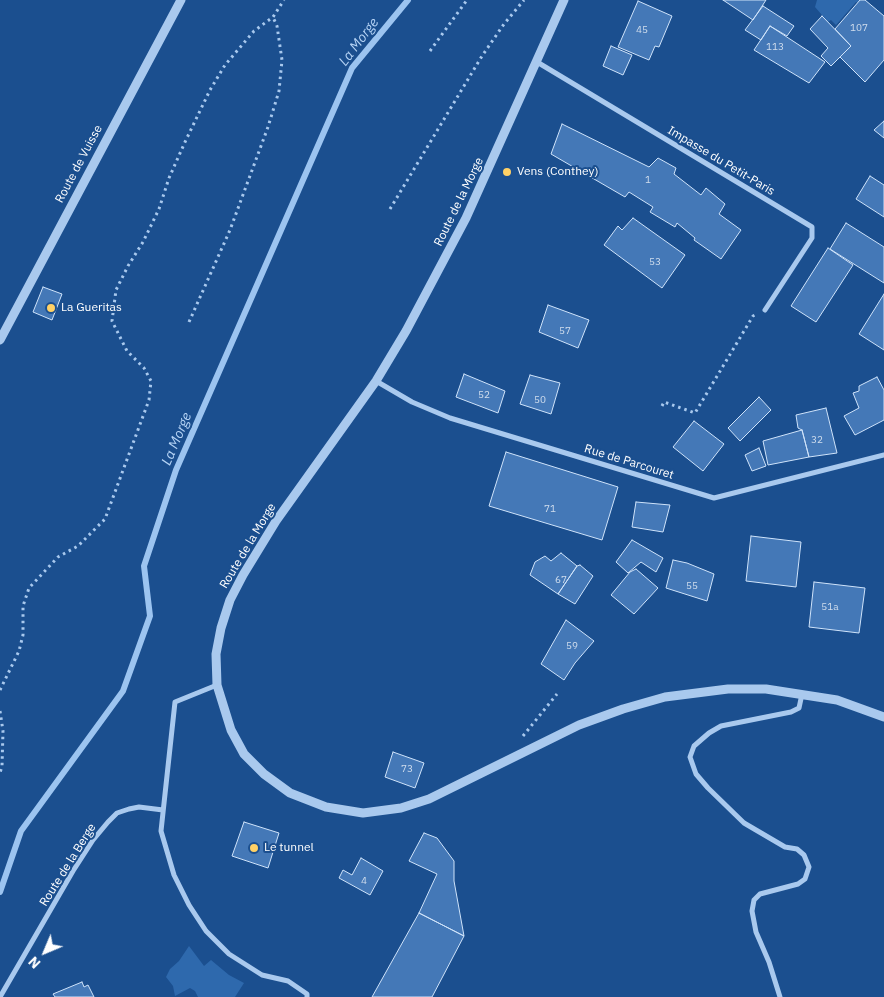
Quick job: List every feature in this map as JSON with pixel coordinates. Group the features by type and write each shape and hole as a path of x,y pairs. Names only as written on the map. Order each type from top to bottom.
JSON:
{"street":[{"name":"Route de Vuisse","path":"0,340 181,0"},
{"name":"Route de la Morge","path":"564,0 466,218 416,314 376,381 276,521 230,600 221,628 216,654 217,685 231,730 244,754 264,774 290,793 326,808 363,813 402,808 429,799 579,725 623,709 665,697 728,689 766,689 837,700 884,717"},
{"name":"Impasse du Petit-Paris","path":"537,62 812,227 812,238 765,310"},
{"name":"Rue de Parcouret","path":"376,381 412,402 450,418 714,498 884,455"},
{"path":"217,685 175,702 161,831 178,882 189,905 206,931 229,954 262,975 288,981 307,994 307,997"},
{"path":"780,997 769,962 756,932 752,911 754,900 760,894 798,884 805,878 809,866 804,855 797,849 785,847 744,823 696,774 690,757 694,746 709,733 721,726 790,712 799,708 802,694"},
{"name":"Route de la Berge","path":"0,997 73,872 93,840 108,822 117,814 129,809 139,807 163,810"}],"path":[{"path":"0,690 19,651 23,634 23,606 29,588 58,557 78,546 105,518 149,400 151,381 144,368 127,351 112,321 116,290 151,225 185,142 210,90 236,52 254,31 272,16 284,0"},
{"path":"430,51 467,0"},
{"path":"390,209 482,56 504,24 524,0"},
{"path":"189,322 230,230 268,127 279,91 282,60 276,26 272,16"},
{"path":"662,406 664,402 695,413 753,316 765,310"},
{"path":"524,735 557,694"},
{"path":"0,711 3,731 0,773"}],"shaded area":[{"path":"817,0 860,0 858,3 856,2 836,25 831,20 828,22 815,7"},
{"path":"189,946 204,966 211,960 229,975 244,983 235,997 198,997 195,991 190,988 175,996 173,986 166,977 170,969 179,961"}],"building":[{"path":"723,0 766,0 753,20"},
{"path":"860,0 865,0 884,16 884,60 865,82 840,57 851,46 835,29"},
{"path":"638,1 672,16 659,47 655,46 649,60 618,47"},
{"path":"763,6 794,26 787,36 770,26 761,40 745,30"},
{"path":"822,16 851,46 831,66 821,56 828,48 810,29"},
{"path":"770,26 825,62 809,83 754,50"},
{"path":"611,46 632,55 623,75 603,66"},
{"path":"884,121 884,138 874,130"},
{"path":"562,124 649,167 658,158 676,168 674,174 701,195 706,188 725,204 719,214 741,230 721,259 694,240 695,238 677,223 675,227 650,212 653,207 629,192 625,197 551,154"},
{"path":"870,176 884,185 884,217 856,199"},
{"path":"633,218 685,255 662,288 604,245 618,226 622,230"},
{"path":"846,223 884,247 884,283 830,249"},
{"path":"828,248 853,265 816,322 791,306"},
{"path":"43,287 62,294 52,320 33,312"},
{"path":"884,294 884,350 859,334"},
{"path":"548,305 589,320 578,348 539,332"},
{"path":"464,374 505,391 498,413 456,397"},
{"path":"530,375 560,383 551,414 520,404"},
{"path":"877,377 884,390 884,420 855,435 844,416 859,408 853,393 859,391 859,386"},
{"path":"759,397 771,410 740,441 728,428"},
{"path":"826,408 837,453 809,457 802,430 798,428 796,415"},
{"path":"694,421 724,444 703,471 673,447"},
{"path":"802,430 809,457 768,465 763,441"},
{"path":"759,448 766,466 752,471 745,455"},
{"path":"506,452 618,487 602,540 489,506"},
{"path":"636,502 670,505 663,532 632,527"},
{"path":"751,536 801,542 796,587 746,581"},
{"path":"632,540 663,558 656,572 641,562 628,573 616,562"},
{"path":"561,553 577,566 558,594 530,575 535,562 545,556 551,561"},
{"path":"673,560 687,563 714,574 707,601 666,588"},
{"path":"580,565 593,576 575,604 558,594 577,566"},
{"path":"636,569 658,588 634,614 611,595 630,572"},
{"path":"814,582 865,588 859,633 809,627"},
{"path":"566,620 594,641 575,663 564,680 541,664"},
{"path":"393,752 424,763 415,788 385,777"},
{"path":"244,822 279,833 268,868 232,856"},
{"path":"424,833 437,838 454,861 454,881 464,936 419,913 437,874 409,861"},
{"path":"361,858 383,871 370,895 339,878 343,870 352,875"},
{"path":"419,913 464,936 432,997 372,997"},
{"path":"82,982 84,987 88,985 94,997 55,997 53,994"}],"waterway":[{"name":"La Morge","path":"0,892 21,831 123,691 150,616 144,566 176,470 352,68 408,0"}],"place":[{"name":"Vens (Conthey)","path":"507,172"},
{"name":"La Gueritas","path":"51,308"},
{"name":"Le tunnel","path":"254,848"}]}
